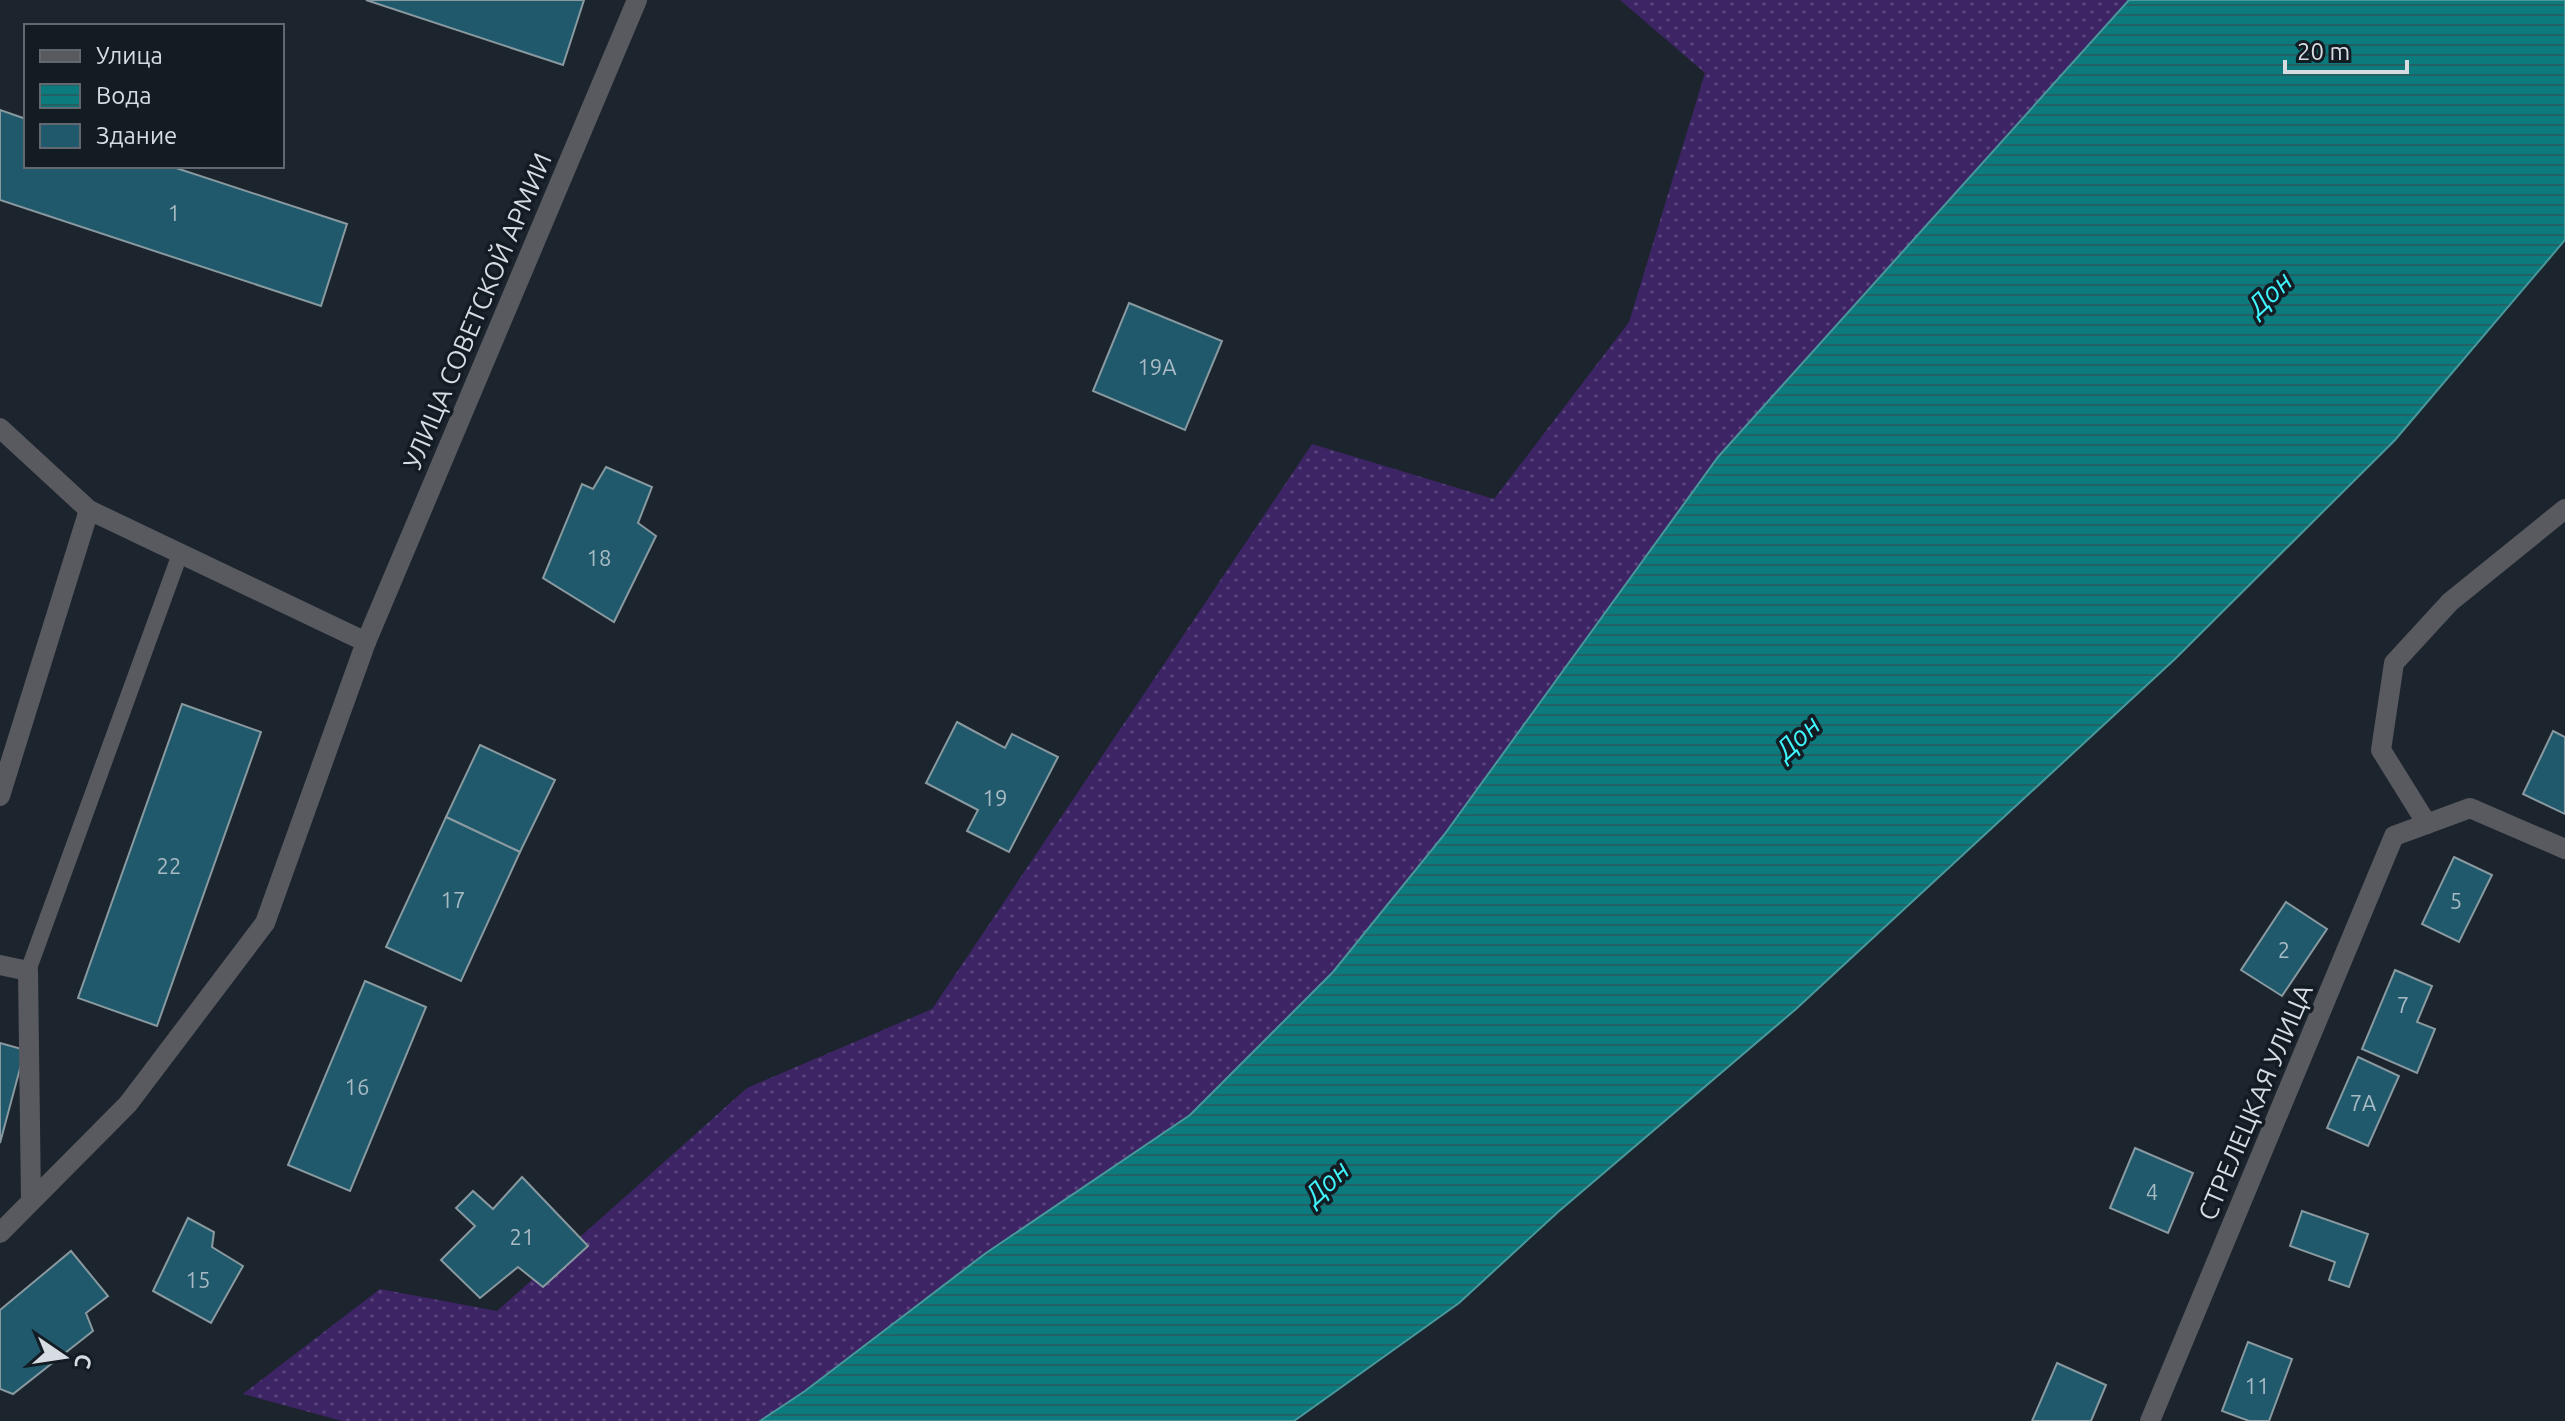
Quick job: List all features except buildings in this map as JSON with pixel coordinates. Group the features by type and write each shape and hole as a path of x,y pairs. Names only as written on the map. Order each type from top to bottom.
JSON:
{"street":[{"name":"УЛИЦА СОВЕТСКОЙ АРМИИ","path":"0,1233 128,1104 265,923 366,642 637,0"},
{"path":"0,428 89,510 366,642"},
{"path":"2427,824 2381,750 2394,663 2450,602 2565,509"},
{"path":"0,796 89,510"},
{"name":"СТРЕЛЕЦКАЯ УЛИЦА","path":"2150,1421 2394,836 2470,808 2565,849"},
{"path":"0,965 28,971 31,1201"}],"lane":[{"path":"28,971 180,554"}],"shaded area":[{"path":"1620,0 2129,0 1718,457 1444,835 1333,972 1190,1115 986,1253 805,1391 760,1421 342,1421 243,1394 380,1289 497,1311 747,1088 932,1009 1312,444 1494,499 1629,322 1705,73"}],"water":[{"name":"Дон","path":"2129,0 2565,0 2565,240 2395,440 2175,659 1796,1009 1558,1212 1459,1303 1294,1421 760,1421 805,1391 986,1253 1190,1115 1333,972 1444,835 1718,457"}]}
